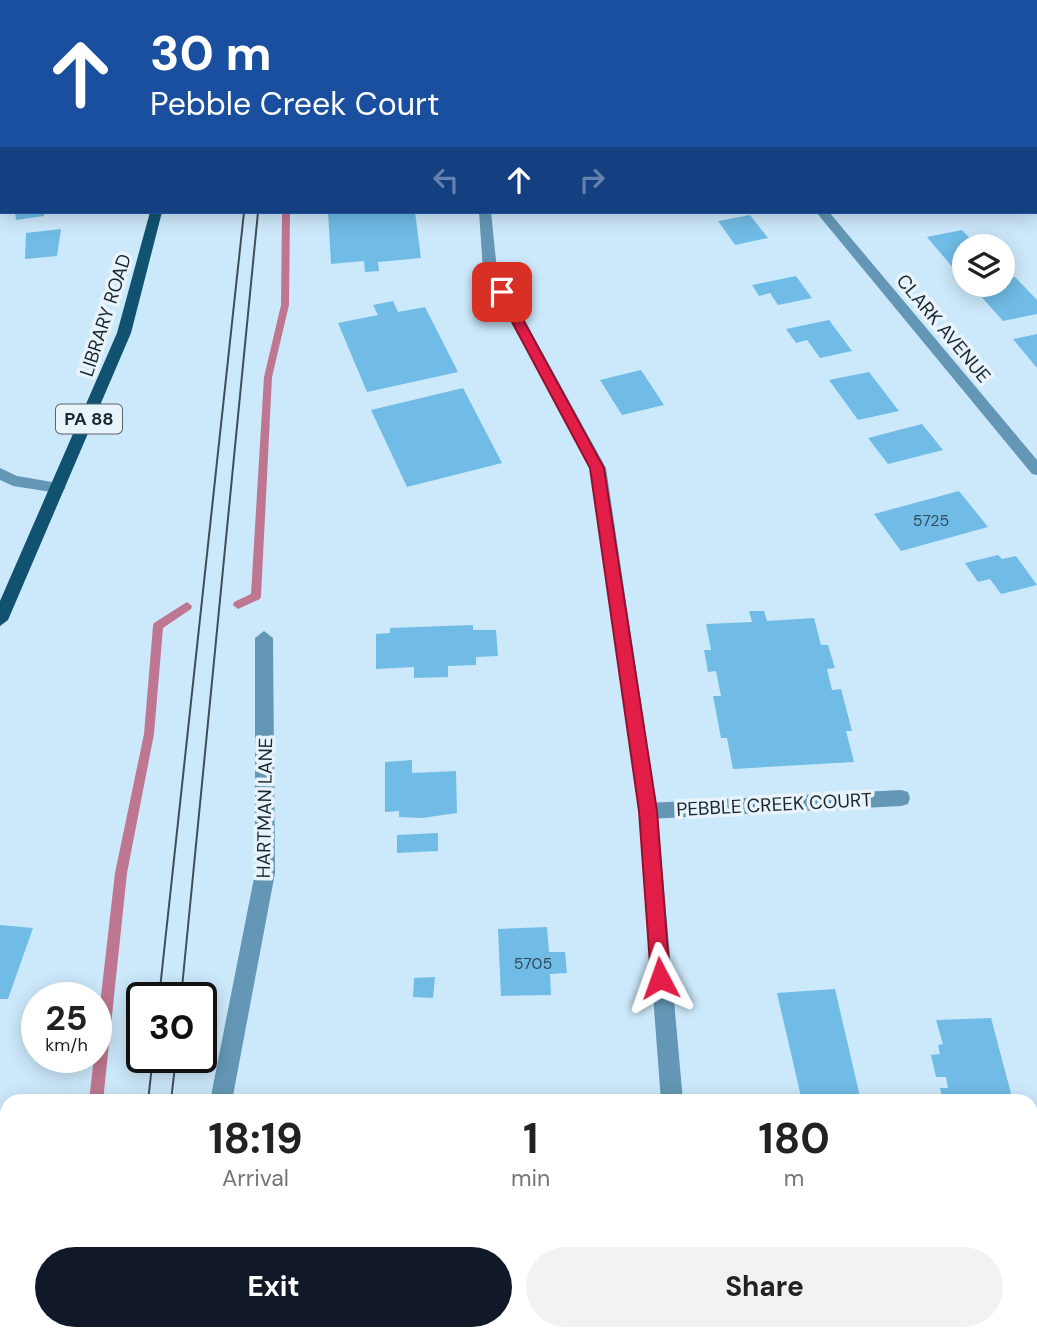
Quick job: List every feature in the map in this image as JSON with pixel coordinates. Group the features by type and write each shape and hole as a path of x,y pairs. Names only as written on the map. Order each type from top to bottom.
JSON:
{"main road":[{"name":"LIBRARY ROAD","path":"0,620 124,333 155,214"}],"street":[{"name":"PEBBLE CREEK COURT","path":"485,214 490,270 597,468 648,811 901,798"},
{"name":"CLARK AVENUE","path":"824,214 1037,470"},
{"path":"0,473 13,481 58,488"},
{"name":"HARTMAN LANE","path":"222,1094 265,873 264,638"},
{"path":"648,811 671,1094"}],"building":[{"path":"15,214 44,214 44,216 16,220"},
{"path":"328,214 415,214 421,258 378,262 379,271 365,272 364,261 331,264"},
{"path":"750,215 768,238 735,245 718,221"},
{"path":"61,229 57,256 25,259 26,233"},
{"path":"962,230 966,234 952,234 952,267 927,237"},
{"path":"796,276 812,298 778,305 770,293 759,296 752,285"},
{"path":"1015,277 1037,300 1037,314 1003,321 982,297 1015,297"},
{"path":"393,301 398,312 425,307 458,372 367,392 338,323 378,315 373,305"},
{"path":"829,320 852,351 820,358 807,340 796,343 786,329"},
{"path":"1037,334 1037,368 1013,339"},
{"path":"641,370 664,405 622,415 600,380"},
{"path":"869,372 899,411 858,420 829,380"},
{"path":"463,388 502,463 407,487 371,410"},
{"path":"922,424 943,450 888,464 868,438"},
{"path":"959,491 988,527 901,551 874,514"},
{"path":"998,555 1002,559 1016,556 1037,585 1001,594 990,579 978,582 965,563"},
{"path":"749,611 764,611 767,621 814,618 821,645 828,645 835,668 827,669 832,690 841,689 852,731 846,731 854,762 733,769 727,738 721,738 713,696 721,696 716,671 708,672 704,650 711,650 706,624 752,622"},
{"path":"473,625 473,630 496,630 498,656 476,657 476,665 448,666 448,677 414,678 414,667 376,669 376,634 390,633 390,628"},
{"path":"412,760 412,773 456,771 457,813 422,818 399,817 399,811 385,812 385,762"},
{"path":"438,833 438,851 397,853 397,835"},
{"path":"0,925 33,928 8,999 0,999"},
{"path":"547,927 549,952 565,952 567,973 550,974 551,995 501,996 498,929"},
{"path":"435,977 433,998 413,997 414,978"},
{"path":"835,989 859,1094 800,1094 777,993"},
{"path":"991,1018 1011,1094 941,1094 940,1088 948,1088 946,1077 936,1077 931,1055 940,1054 938,1045 943,1044 936,1020"}],"waterway":[{"path":"238,605 256,596 268,377 285,305 286,214"},
{"path":"97,1094 121,873 149,734 158,626 187,606"}],"tram line":[{"path":"161,982 244,214"},
{"path":"183,982 258,214"},
{"path":"149,1094 151,1073"},
{"path":"172,1094 174,1073"}],"route":[{"path":"502,292 597,468 648,811 660,978"}]}
